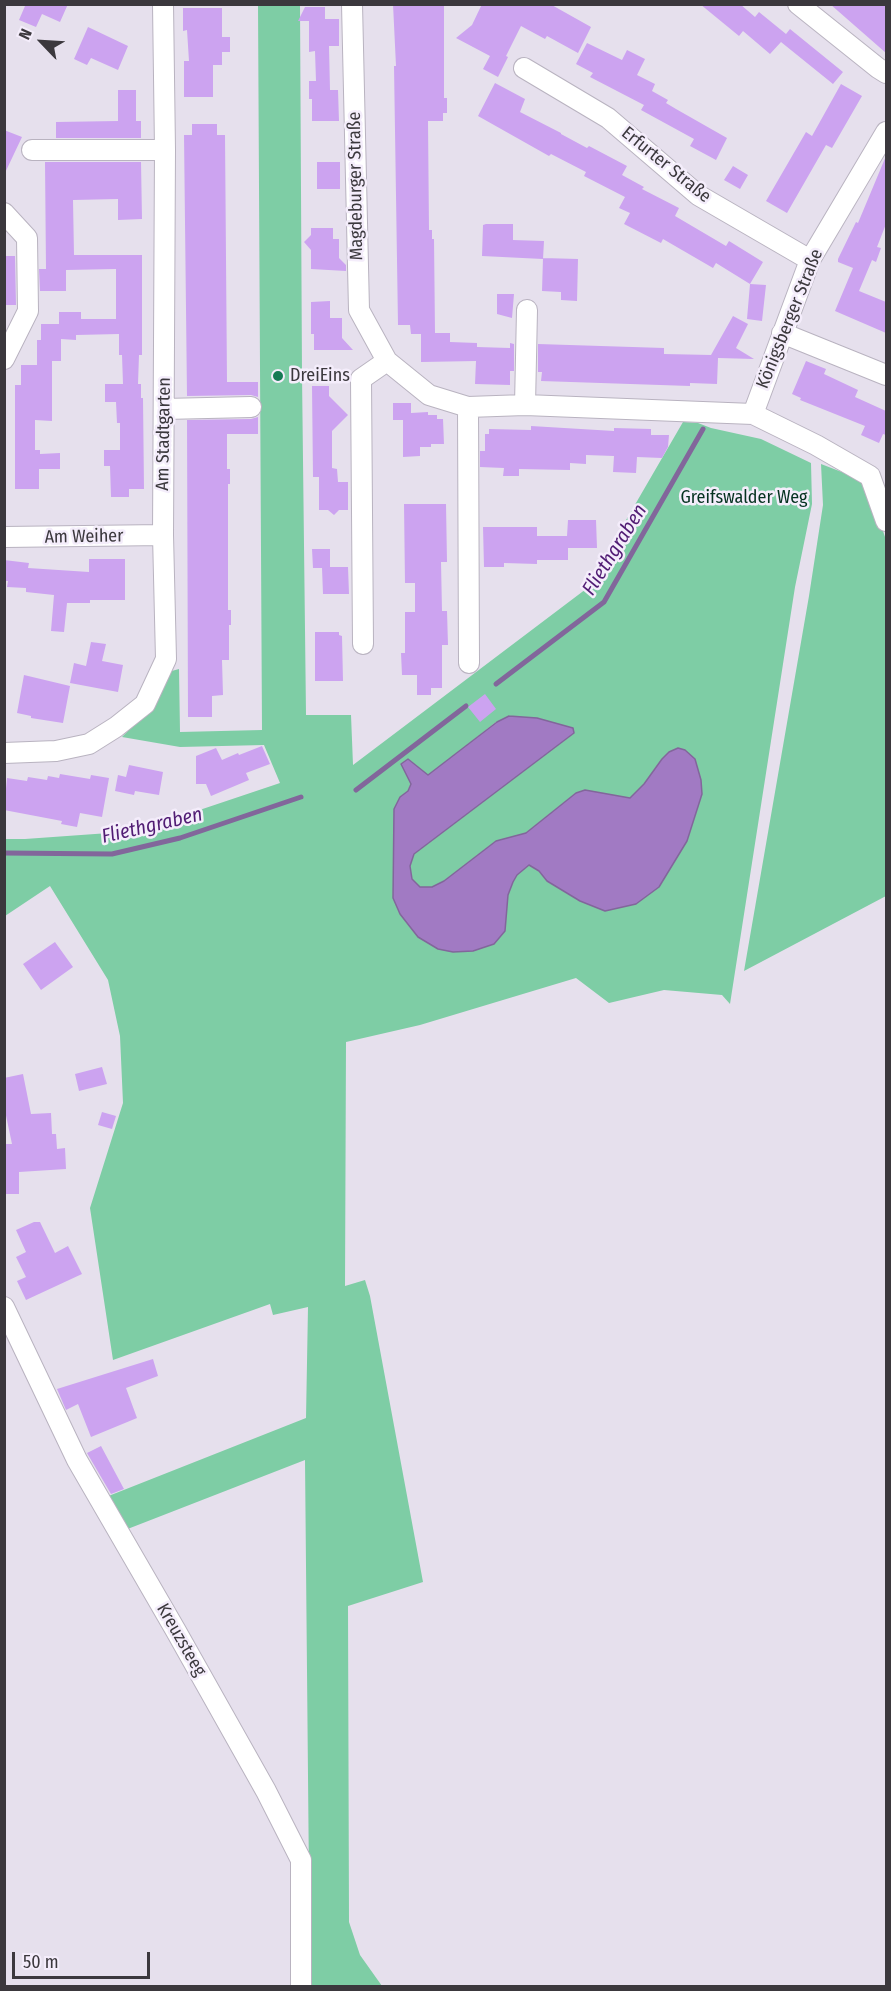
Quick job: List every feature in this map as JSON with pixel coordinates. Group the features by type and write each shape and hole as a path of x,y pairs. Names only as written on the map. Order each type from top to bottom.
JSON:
{"street":[{"name":"Am Stadtgarten","path":"4,753 56,751 89,744 116,727 145,704 166,659 163,535 165,150 163,4"},
{"name":"Magdeburger Straße","path":"352,4 359,310 387,361 429,395 468,407 525,405 753,414"},
{"path":"798,4 886,73"},
{"name":"Erfurter Straße","path":"524,68 608,118 698,195 810,260"},
{"name":"Königsberger Straße","path":"753,414 810,260 886,132"},
{"path":"32,150 165,150"},
{"path":"4,359 28,311 27,238 6,214"},
{"path":"525,405 527,309"},
{"path":"782,333 886,375"},
{"path":"363,644 361,379 387,361"},
{"path":"164,409 251,407"},
{"path":"468,407 469,663"},
{"path":"753,414 816,445 870,476 886,521"},
{"name":"Am Weiher","path":"4,537 163,535"},
{"name":"Kreuzsteeg","path":"4,1307 77,1460 266,1791 301,1860 301,1986"}],"green space":[{"name":"Greifswalder Weg","path":"258,5 300,5 306,715 351,715 353,765 586,589 683,422 698,423 761,439 811,463 812,504 795,587 730,1004 722,995 664,990 609,1003 576,978 420,1025 346,1042 345,1286 365,1280 370,1296 423,1582 348,1606 349,1922 360,1955 382,1986 310,1986 305,1460 125,1530 106,1497 306,1418 308,1307 273,1315 270,1304 113,1360 90,1208 123,1103 120,1036 108,980 50,886 5,916 5,839 137,831 280,783 264,745 180,747 122,737 153,705 168,672 179,669 180,732 262,730","holes":["496,722 572,728 574,733 414,854 410,866 412,879 420,887 432,887 444,881 496,841 526,833 576,793 630,798 644,784 662,759 669,752 678,748 685,750 701,780 702,794 687,841 580,901 547,881 539,871 529,865 517,875 513,882 508,895 505,931 493,944 393,898 400,797 408,791 411,783 408,759 428,776"]},
{"path":"821,464 860,479 869,489 886,540 886,896 744,971 823,505"}],"shaded area":[{"path":"509,716 537,718 573,728 574,733 414,854 410,866 412,879 420,887 432,887 444,881 496,841 526,833 576,793 585,790 630,798 644,784 662,759 669,752 678,748 685,750 695,759 702,794 687,841 659,887 636,904 605,911 580,901 547,881 539,871 529,865 517,875 513,882 508,895 505,931 494,944 473,951 453,952 438,949 418,937 400,914 393,898 394,809 411,784 401,764 408,759 428,775 497,722"}],"building":[{"path":"21,4 68,4 60,22 42,14 36,27 19,20 25,6"},
{"path":"393,4 444,4 444,98 447,98 447,113 443,113 443,121 428,121 429,230 432,230 432,239 434,239 435,333 450,333 450,342 477,343 477,347 510,348 510,343 514,344 514,371 510,371 510,385 475,384 476,361 421,362 421,334 411,334 410,325 398,325 394,66 396,66"},
{"path":"482,4 550,4 591,27 578,53 547,36 545,39 521,26 498,77 483,69 490,56 456,38 472,25"},
{"path":"700,4 740,4 755,17 759,12 786,34 790,29 843,72 833,84 781,42 770,54 743,31 739,36"},
{"path":"830,4 886,4 886,53"},
{"path":"305,7 325,7 325,19 339,19 339,46 329,46 330,90 338,90 339,121 312,121 309,81 316,81 315,51 309,52 309,21 298,21"},
{"path":"183,8 222,8 222,37 230,37 230,52 222,52 222,65 213,65 213,97 184,97 184,61 189,61 187,30 183,31"},
{"path":"88,27 128,46 118,70 91,58 87,65 74,59"},
{"path":"587,43 622,60 627,50 645,59 637,75 655,84 652,91 668,100 666,103 727,138 716,160 690,146 694,139 641,110 644,105 590,77 593,73 576,64"},
{"path":"495,83 525,99 520,112 587,148 589,146 627,166 622,175 644,187 642,189 679,208 675,216 726,246 729,241 763,262 750,284 716,263 713,268 663,239 661,243 624,224 630,213 619,208 625,197 584,176 586,172 551,154 549,156 478,116"},
{"path":"841,84 862,96 832,148 826,145 787,213 766,201 806,132 812,136"},
{"path":"118,90 136,90 136,121 141,121 141,138 56,138 56,122 118,121"},
{"path":"192,124 217,124 217,135 225,135 227,382 258,382 258,397 251,395 187,396 184,135 192,135"},
{"path":"4,130 22,137 4,175"},
{"path":"886,156 886,224 877,247 881,248 876,262 872,260 859,291 886,302 886,333 835,311 853,268 838,262 838,259 856,222 858,223"},
{"path":"45,162 141,162 142,219 118,220 118,199 73,200 74,255 142,255 142,355 139,355 138,384 141,384 141,398 143,398 144,489 129,489 129,497 111,497 110,466 104,466 104,450 120,450 120,423 117,423 116,402 105,402 105,384 123,384 119,334 76,335 76,340 61,339 61,361 52,361 52,421 35,420 35,450 40,450 40,454 60,453 60,469 39,469 39,489 15,489 15,385 21,385 21,365 37,365 37,340 41,340 41,324 59,324 59,312 81,312 81,319 116,319 116,269 66,270 66,291 40,291 39,269 46,269"},
{"path":"317,162 340,162 340,189 317,189"},
{"path":"733,166 748,175 740,189 724,180"},
{"path":"513,224 513,240 544,241 543,259 482,256 483,225"},
{"path":"311,228 333,228 333,239 339,239 339,258 346,265 346,271 311,269 311,250 304,242 311,235"},
{"path":"4,256 15,256 16,305 4,305"},
{"path":"543,258 578,259 577,301 561,300 561,292 542,291"},
{"path":"750,284 766,285 762,321 747,319"},
{"path":"497,294 514,294 512,318 497,314"},
{"path":"330,301 330,318 342,318 342,338 353,350 314,350 314,334 311,334 311,302"},
{"path":"733,316 748,324 736,348 754,359 718,358 717,384 690,383 690,386 541,381 542,372 538,372 538,344 664,348 664,354 711,355"},
{"path":"806,361 826,369 824,374 858,390 855,397 886,411 886,435 883,434 879,443 861,435 865,426 800,400 801,398 792,394"},
{"path":"312,386 329,386 329,396 348,415 332,431 332,468 337,469 338,482 348,482 348,510 339,510 334,515 328,510 319,510 319,477 313,477"},
{"path":"393,403 411,403 411,413 428,412 428,415 437,415 437,419 443,419 444,444 420,447 420,456 403,457 403,420 393,420"},
{"path":"258,417 258,434 227,434 227,469 230,469 228,610 231,610 231,625 229,625 229,660 222,660 223,695 212,696 212,717 188,717 187,420"},
{"path":"531,426 614,431 614,428 651,429 651,435 669,435 668,447 662,458 637,457 636,473 613,472 614,456 586,455 586,464 570,463 570,470 519,469 519,476 503,476 504,468 480,467 480,451 485,451 485,434 489,434 489,429 531,430"},
{"path":"404,504 446,504 447,562 441,562 442,611 447,611 448,645 442,645 442,688 431,688 431,695 417,695 417,675 402,675 401,653 405,653 405,612 415,612 415,583 405,583"},
{"path":"568,520 596,520 597,548 568,548 568,560 537,560 537,564 504,563 504,567 484,567 483,527 537,527 537,536 567,536"},
{"path":"312,549 330,549 330,567 348,567 349,594 323,594 322,568 313,568"},
{"path":"89,559 125,559 125,600 90,600 90,603 67,603 64,632 51,631 54,595 26,592 26,588 7,587 8,581 4,581 4,560 29,563 28,568 89,572"},
{"path":"315,632 339,632 342,636 343,681 315,681"},
{"path":"91,642 106,644 102,661 123,665 118,692 70,683 74,663 86,666"},
{"path":"24,675 70,686 63,723 31,718 31,716 17,713"},
{"path":"485,694 496,709 480,722 468,707"},
{"path":"262,746 270,764 246,773 249,780 211,796 206,784 196,784 196,756 216,748 222,760"},
{"path":"129,765 163,772 159,795 135,791 134,795 115,791 118,775 126,777"},
{"path":"60,774 90,779 91,775 109,778 102,817 80,813 77,827 61,824 62,821 4,810 7,778 27,781 28,777 47,780 48,776 59,778"},
{"path":"55,942 73,967 41,990 23,964"},
{"path":"102,1067 107,1084 79,1091 75,1074"},
{"path":"23,1074 31,1114 51,1113 52,1134 56,1134 57,1149 65,1148 66,1169 19,1172 19,1194 4,1194 4,1144 12,1144 4,1106 4,1078"},
{"path":"102,1112 116,1116 112,1129 98,1125"},
{"path":"34,1222 40,1222 55,1253 68,1246 82,1274 26,1300 17,1281 26,1277 16,1257 26,1252 16,1230"},
{"path":"153,1359 158,1376 126,1388 137,1418 91,1437 78,1404 66,1410 57,1389"},
{"path":"101,1446 124,1489 111,1494 87,1453"}],"waterway":[{"name":"Fliethgraben","path":"496,684 604,602 703,429"},
{"name":"Fliethgraben","path":"356,790 466,706"},
{"name":"Fliethgraben","path":"4,853 112,854 180,838 301,797"}],"place":[{"name":"DreiEins","path":"278,376"}]}
